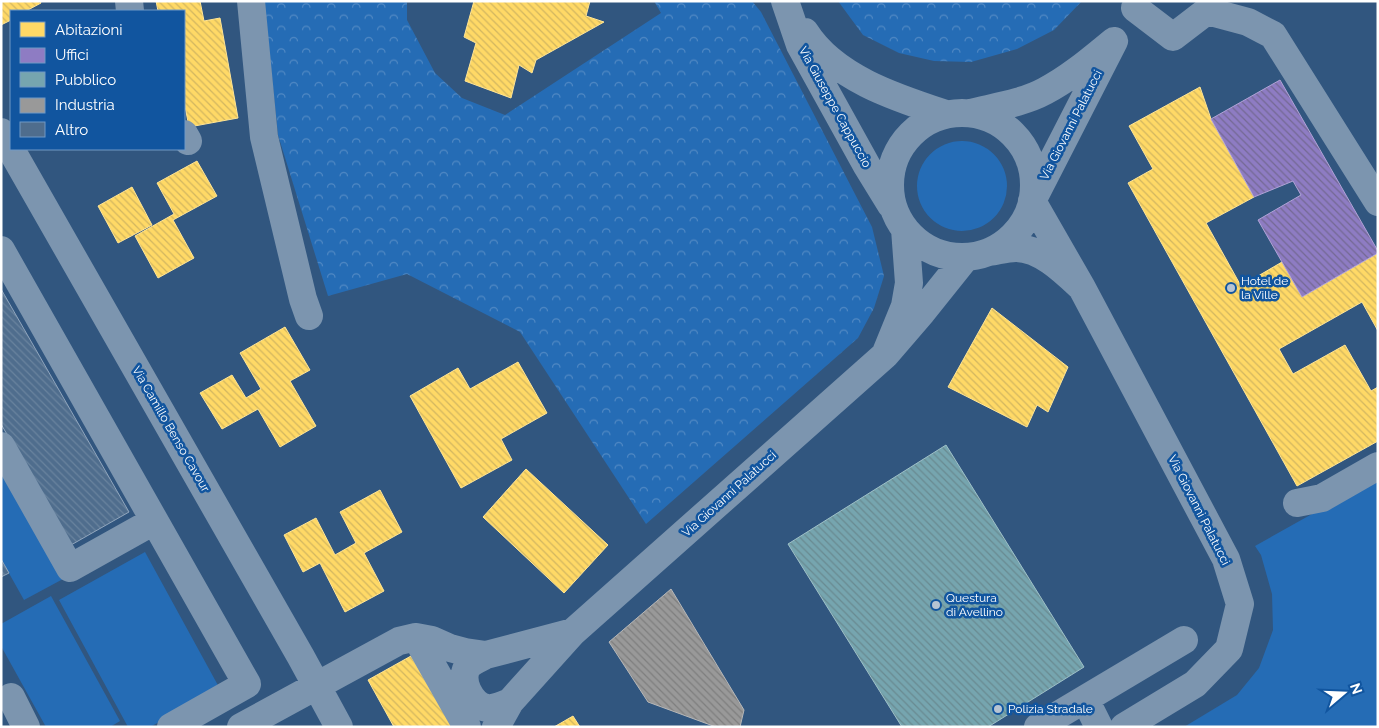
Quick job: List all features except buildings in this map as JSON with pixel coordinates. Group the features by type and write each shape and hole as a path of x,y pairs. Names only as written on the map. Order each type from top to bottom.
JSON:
{"street":[{"path":"251,1 264,138 303,299 309,316"},
{"name":"Via Giuseppe Cappuccio","path":"785,1 810,39 838,66 852,76 917,105 958,113"},
{"name":"Via Giuseppe Cappuccio","path":"785,1 800,45 867,166 899,219"},
{"path":"1136,5 1173,37 1207,11 1248,22 1274,35 1378,202"},
{"name":"Via Giovanni Palatucci","path":"1124,727 1195,684 1229,649 1240,604 1226,559 1082,288 1032,201 1114,41 1136,5"},
{"name":"Via Giovanni Palatucci","path":"958,113 1020,100 1043,92 1062,81 1114,41"},
{"path":"958,113 993,120 1013,134 1027,154 1033,178 1032,201 1023,222 1008,240 977,255 943,255 921,245 899,219 889,185 894,160 905,139 923,123 958,113"},
{"name":"Via Camillo Benso Cavour","path":"1,132 10,148"},
{"name":"Via Camillo Benso Cavour","path":"11,150 296,648 339,727"},
{"name":"Via Giovanni Palatucci","path":"885,355 905,306 909,283 899,219"},
{"name":"Via Giovanni Palatucci","path":"496,727 510,702 573,632 885,355 922,312 977,255 1017,248 1037,254 1056,264 1082,288"},
{"path":"1,250 247,684 171,727"},
{"path":"1,446 70,568 154,521"},
{"path":"1297,503 1322,498 1378,466"},
{"name":"Via Giovanni Palatucci","path":"510,702 498,707 486,708 474,702 466,688 464,676 468,665 486,655 573,632"},
{"path":"241,727 399,641 416,637 468,727"},
{"name":"Via Giovanni Palatucci","path":"416,637 432,640 450,648 486,655"},
{"path":"1038,727 1184,640"},
{"path":"4,693 26,727"},
{"path":"1086,699 1099,727"}],"green space":[{"path":"264,1 407,1 407,20 435,73 462,98 505,115 661,13 654,1 752,1 761,12 872,227 884,276 874,308 858,338 646,524 520,332 407,274 328,296 278,135"},
{"path":"838,1 1082,1 1054,30 1017,49 971,62 934,61 899,53 863,35"},
{"path":"962,141 971,142 987,149 999,161 1006,177 1006,195 999,211 987,223 971,230 962,231 953,230 937,223 925,211 918,195 917,186 918,177 925,161 937,149 953,142"},
{"path":"1,466 63,579 24,600 1,559"},
{"path":"1378,477 1378,727 1184,727 1237,695 1259,668 1273,630 1272,594 1261,555 1255,546"},
{"path":"145,552 220,689 150,727 128,727 59,600"},
{"path":"51,596 120,721 110,727 46,727 1,646 1,624"}],"place":[{"name":"Hotel de la Ville","path":"1231,288"},
{"name":"Questura di Avellino","path":"936,605"},
{"name":"Polizia Stradale","path":"998,709"}]}
